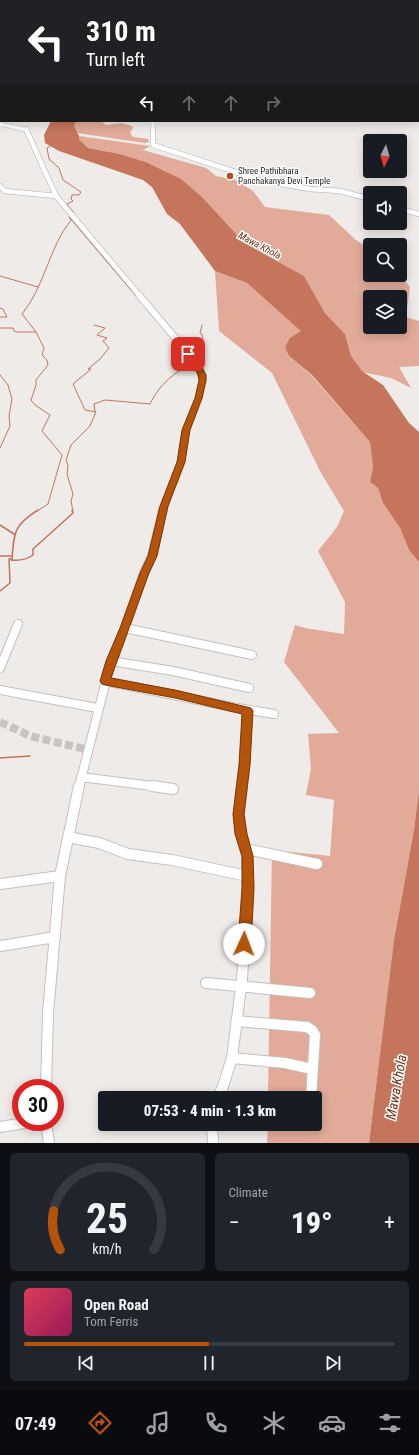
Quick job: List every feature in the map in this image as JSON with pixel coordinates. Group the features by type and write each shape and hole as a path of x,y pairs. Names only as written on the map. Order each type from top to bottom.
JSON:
{"street":[{"path":"153,122 153,145 263,181 310,189 340,191 363,197"},
{"path":"0,124 27,129 56,196 198,365 202,375 199,398 185,433 181,462 164,506 152,556 144,573 125,628 111,661 81,776 60,876 48,1013 46,1079"},
{"path":"0,186 5,191 56,196"},
{"path":"407,211 419,214"},
{"path":"0,668 18,624"},
{"path":"125,628 252,655"},
{"path":"111,661 173,671 249,688"},
{"path":"105,681 175,694 247,711 274,714"},
{"path":"0,690 98,708"},
{"path":"221,1091 232,1058 241,985 247,856 241,834 239,814 245,765 247,711"},
{"path":"81,776 173,788"},
{"path":"68,837 99,843 128,854 172,860 247,876"},
{"path":"246,849 316,864"},
{"path":"0,884 60,876"},
{"path":"0,946 55,937"},
{"path":"206,983 310,992"},
{"path":"236,1021 307,1027 312,1030 315,1035 311,1091"},
{"path":"232,1058 285,1063 312,1069"},
{"path":"0,1127 12,1125"},
{"path":"47,1131 49,1143"},
{"path":"212,1131 213,1143"}],"shaded area":[{"path":"76,122 102,122 106,125 121,123 132,126 133,128 130,133 133,137 148,139 149,142 145,143 77,133 74,126"},
{"path":"79,136 150,146 143,150 206,168 216,176 235,180 253,191 265,207 329,215 363,245 363,282 406,282 410,287 407,310 407,290 363,290 363,334 407,334 407,317 419,321 419,366 399,367 411,388 391,378 362,372 351,356 345,334 325,313 304,276 257,250 238,236 203,198 165,171 146,162 120,154 88,148 79,139"},
{"path":"215,271 247,283 302,331 285,347 289,356 311,375 370,442 373,467 370,482 378,488 383,503 400,528 409,550 419,562 419,790 414,830 394,940 369,1143 267,1143 268,1131 322,1131 322,1091 268,1091 272,850 330,856 334,800 306,795 311,768 308,734 339,733 284,662 295,625 344,634 345,602 318,551 337,527 344,511 320,471 272,373 219,331"}],"water":[{"path":"50,122 76,122 74,126 79,139 88,148 120,154 146,162 181,179 203,198 238,236 257,250 304,276 325,313 345,334 351,356 362,371 383,385 409,423 419,432 419,562 409,550 400,528 383,503 378,488 370,482 373,467 370,442 312,375 289,356 285,347 290,338 301,331 247,283 215,271 180,224 167,214 152,187 143,180 59,151 45,143 44,135"},
{"name":"Mawa Khola","path":"419,790 419,1143 369,1143 394,940 414,830"}],"waterway":[{"path":"52,145 47,148 49,159 59,168 63,180 81,192 79,195 72,195 71,199 73,201 67,204 74,213 73,214"},
{"path":"38,287 57,242 71,220 70,218"},
{"path":"70,218 169,335"},
{"path":"0,276 38,287"},
{"path":"36,332 22,314 30,303 38,287"},
{"path":"0,308 3,309 7,317 0,317"},
{"path":"94,325 105,328 97,335 107,338 103,341 109,348 100,359 88,369 91,369 90,370 73,384 85,410 95,412"},
{"path":"192,353 203,342 202,334 200,333 202,325"},
{"path":"0,328 13,328 14,331 17,332 36,332"},
{"path":"36,332 44,348 42,355 47,360 48,365 36,380 36,385 31,400 35,405 50,415 42,431 62,455 48,504 37,511"},
{"path":"185,345 199,363"},
{"path":"95,412 94,404 105,400 150,404 168,379 181,370 195,364"},
{"path":"0,375 8,385 12,399 9,416 10,426 0,448"},
{"path":"73,511 71,501 73,494 67,474 68,465 66,460 71,445 90,426 95,412"},
{"path":"0,591 10,583 9,559 12,559 17,530 24,520 38,510"},
{"path":"11,560 22,560 33,555 33,549 73,513 72,510"},
{"path":"0,525 14,534"},
{"path":"0,556 12,556"},
{"path":"0,758 30,756"}],"tunnel":[{"path":"0,722 30,736 89,750"}],"place":[{"name":"Shree Pathibhara Panchakanya Devi Temple","path":"230,176"}],"route":[{"path":"188,354 198,365 202,375 199,398 186,430 181,462 164,506 152,556 144,573 105,681 175,694 247,711 245,765 239,814 241,834 247,856 248,888 244,944"}]}
